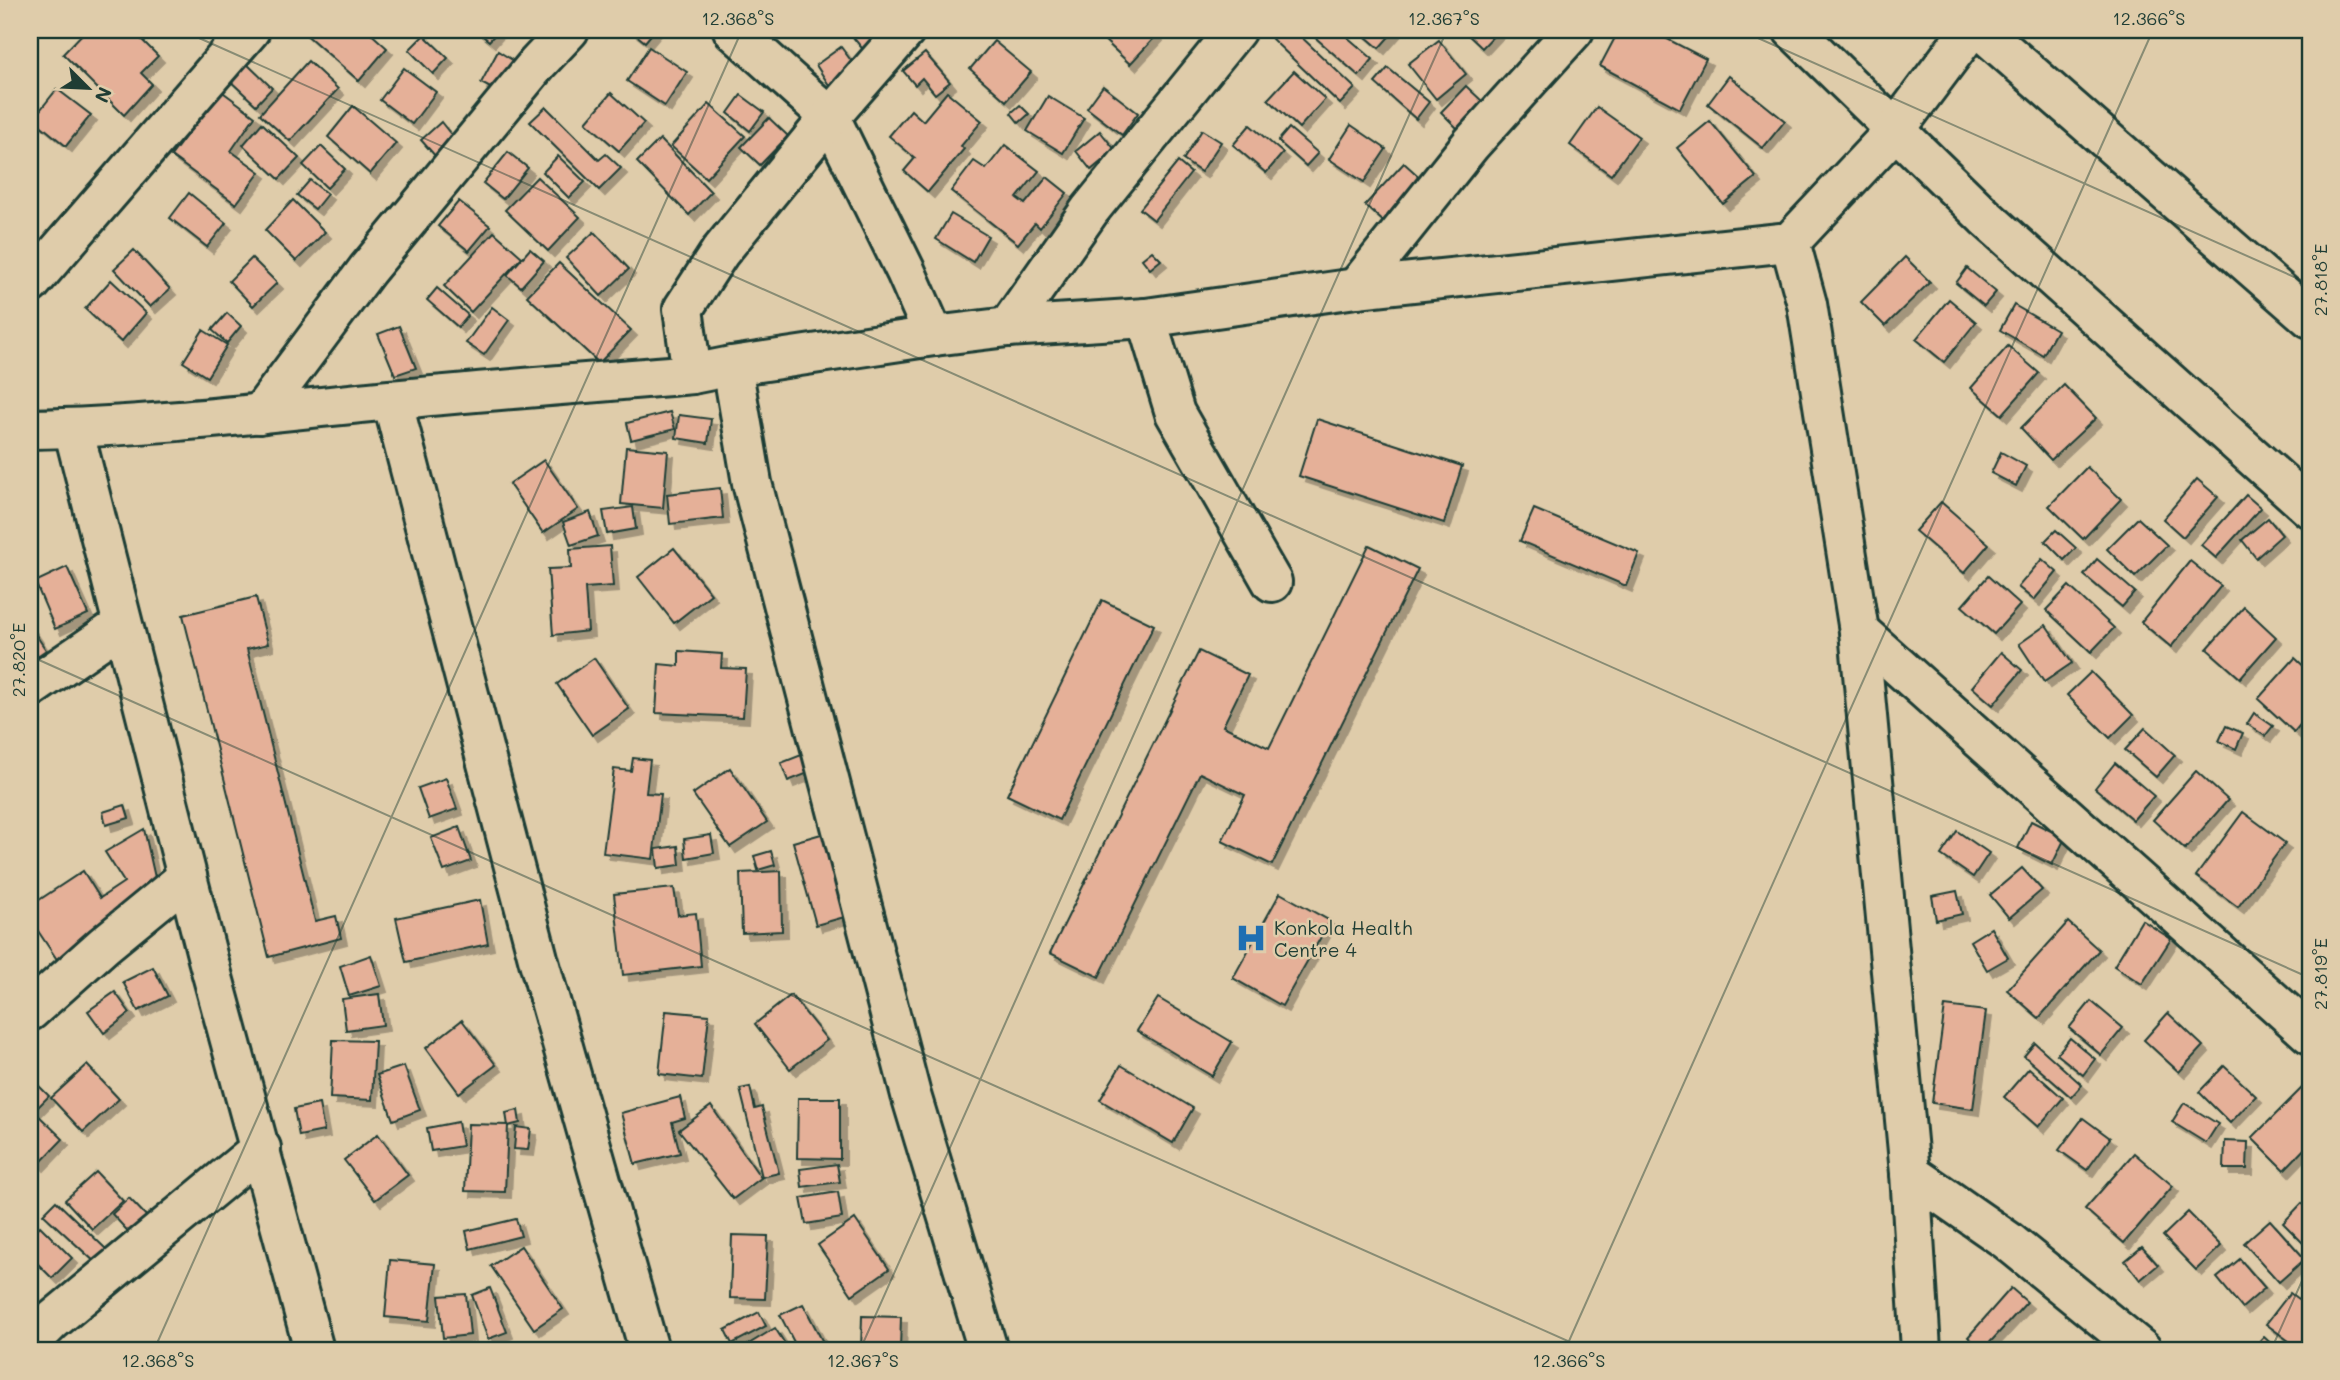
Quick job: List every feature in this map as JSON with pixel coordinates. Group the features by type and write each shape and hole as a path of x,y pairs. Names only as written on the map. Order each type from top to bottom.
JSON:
{"street":[{"path":"30,284 250,30"},
{"path":"260,414 367,270 537,64 569,30"},
{"path":"733,30 830,117 906,272 934,336"},
{"path":"692,374 683,309 720,252 830,117 906,30"},
{"path":"1008,327 1090,210 1236,30"},
{"path":"1356,288 1471,144 1574,30"},
{"path":"1793,30 1984,217 2310,508"},
{"path":"30,429 260,414 692,374 1008,327 1146,318 1356,288 1790,242 1896,129 1970,30"},
{"path":"1981,30 2310,317"},
{"path":"1790,242 1807,304 1859,631 1910,1173 1920,1350"},
{"path":"1146,318 1175,413 1272,582"},
{"path":"732,366 752,483 911,1095 988,1350"},
{"path":"392,400 539,962 649,1350"},
{"path":"73,428 187,877 314,1350"},
{"path":"30,688 122,625"},
{"path":"1859,631 2310,1034"},
{"path":"30,1011 104,945 187,877"},
{"path":"30,1343 62,1313 261,1148"},
{"path":"1910,1173 2008,1241 2142,1350"}],"building":[{"path":"86,30 132,30 158,56 141,73 152,84 124,115 63,54"},
{"path":"301,30 367,30 387,48 359,81"},
{"path":"476,30 499,30 489,41"},
{"path":"630,30 655,30 645,42"},
{"path":"860,30 877,30 883,38 865,52 852,36"},
{"path":"1108,30 1152,30 1157,35 1130,64 1101,37"},
{"path":"1280,30 1294,30 1355,88 1340,104 1272,39"},
{"path":"1339,30 1373,59 1359,76 1309,32"},
{"path":"1358,30 1395,30 1379,48"},
{"path":"1463,30 1499,30 1482,48"},
{"path":"1619,30 1650,30 1706,59 1680,109 1600,66"},
{"path":"424,35 448,58 433,74 409,50"},
{"path":"1439,40 1466,74 1436,99 1408,64"},
{"path":"994,41 1031,72 1006,101 970,69"},
{"path":"649,47 687,72 665,106 627,81"},
{"path":"841,47 855,66 829,85 816,65"},
{"path":"498,51 514,61 498,92 481,83"},
{"path":"925,53 950,82 935,94 922,78 915,85 903,71"},
{"path":"244,61 272,88 256,105 227,78"},
{"path":"308,61 338,89 290,141 260,114"},
{"path":"404,68 436,92 412,124 380,100"},
{"path":"1388,68 1429,102 1416,119 1375,83"},
{"path":"1294,71 1325,99 1299,128 1268,99"},
{"path":"1729,76 1785,121 1763,148 1708,104"},
{"path":"1103,86 1138,113 1122,135 1087,108"},
{"path":"1466,86 1484,103 1458,129 1441,112"},
{"path":"57,89 91,115 66,146 33,119"},
{"path":"220,90 255,116 231,151 260,172 236,204 171,156"},
{"path":"947,92 982,121 961,146 964,149 928,192 904,171 915,158 889,136 911,110 923,121"},
{"path":"611,93 644,123 619,151 586,122"},
{"path":"741,95 764,112 750,131 728,113"},
{"path":"1048,96 1084,118 1063,153 1027,131"},
{"path":"709,104 745,136 706,178 671,146"},
{"path":"1020,105 1029,114 1019,123 1011,113"},
{"path":"353,106 396,143 370,174 328,137"},
{"path":"546,107 599,160 606,154 621,168 599,190 530,122"},
{"path":"1597,107 1639,137 1611,175 1570,145"},
{"path":"769,118 788,136 760,165 741,147"},
{"path":"1710,121 1756,177 1723,204 1677,148"},
{"path":"441,122 456,141 437,158 421,140"},
{"path":"262,123 299,158 279,179 243,145"},
{"path":"1250,125 1283,153 1266,173 1233,145"},
{"path":"1351,125 1386,149 1364,182 1329,159"},
{"path":"1289,128 1318,153 1306,166 1278,141"},
{"path":"1202,130 1221,142 1201,172 1183,160"},
{"path":"1100,131 1115,150 1091,170 1076,151"},
{"path":"660,139 711,192 689,215 637,162"},
{"path":"1005,145 1039,171 1017,198 1025,204 1047,177 1067,193 1040,228 1035,223 1018,244 951,191 974,161 986,169"},
{"path":"321,146 345,169 327,188 303,165"},
{"path":"508,152 528,168 503,199 483,183"},
{"path":"558,156 585,182 569,198 543,172"},
{"path":"1178,162 1191,173 1154,220 1140,209"},
{"path":"1404,163 1424,181 1386,224 1365,205"},
{"path":"537,177 580,217 548,251 505,210"},
{"path":"310,180 327,194 315,209 297,195"},
{"path":"189,193 226,223 207,247 170,218"},
{"path":"293,200 325,232 296,261 265,230"},
{"path":"459,201 490,226 469,251 438,226"},
{"path":"951,214 988,236 973,262 936,239"},
{"path":"494,232 522,257 471,312 444,286"},
{"path":"594,232 629,269 601,296 566,258"},
{"path":"530,249 544,261 521,287 507,275"},
{"path":"134,250 170,289 150,307 114,269"},
{"path":"1152,251 1161,260 1150,269 1142,259"},
{"path":"1905,257 1930,282 1885,326 1861,302"},
{"path":"252,258 277,283 253,306 229,281"},
{"path":"559,263 631,330 599,363 527,296"},
{"path":"1967,268 1996,292 1984,306 1956,283"},
{"path":"111,280 146,313 121,342 85,309"},
{"path":"437,288 468,315 458,327 427,300"},
{"path":"1949,299 1976,322 1944,362 1916,339"},
{"path":"2014,305 2057,330 2043,355 2000,330"},
{"path":"492,307 509,320 484,355 466,343"},
{"path":"227,313 241,326 227,343 212,330"},
{"path":"399,326 416,368 395,375 378,334"},
{"path":"203,330 227,345 207,377 183,362"},
{"path":"2008,346 2039,373 2002,415 1971,388"},
{"path":"2064,385 2096,418 2051,460 2021,428"},
{"path":"670,412 675,429 631,440 627,423"},
{"path":"679,415 711,419 708,443 676,438"},
{"path":"1317,419 1462,466 1444,523 1299,476"},
{"path":"626,447 668,451 663,508 621,504"},
{"path":"2001,452 2026,466 2016,486 1991,473"},
{"path":"544,460 578,509 543,533 509,484"},
{"path":"2087,467 2121,499 2083,539 2049,506"},
{"path":"2197,479 2218,497 2183,537 2163,519"},
{"path":"720,488 723,518 670,524 667,494"},
{"path":"2246,495 2261,508 2216,558 2201,545"},
{"path":"1941,502 1989,544 1964,573 1915,531"},
{"path":"633,507 636,529 607,534 603,511"},
{"path":"1534,509 1639,553 1626,586 1520,541"},
{"path":"590,512 598,536 571,545 563,522"},
{"path":"2138,518 2167,545 2135,577 2107,549"},
{"path":"2268,518 2282,535 2256,558 2242,540"},
{"path":"2056,530 2076,548 2064,560 2045,541"},
{"path":"1369,545 1418,569 1272,865 1222,841 1245,795 1200,773 1099,977 1050,953 1199,651 1248,675 1223,726 1269,748"},
{"path":"610,546 613,586 585,588 588,631 553,635 548,569 571,568 570,549"},
{"path":"674,548 711,594 674,623 638,577"},
{"path":"2042,559 2057,572 2034,600 2018,587"},
{"path":"2097,559 2135,592 2122,607 2084,575"},
{"path":"2190,561 2221,586 2171,647 2141,622"},
{"path":"67,567 88,614 55,629 35,582"},
{"path":"1988,576 2020,605 1994,634 1962,606"},
{"path":"2069,586 2114,628 2091,652 2046,610"},
{"path":"256,597 268,644 247,649 315,921 336,916 341,938 269,957 183,615"},
{"path":"1102,600 1154,625 1059,820 1007,795"},
{"path":"2244,607 2276,637 2240,678 2207,649"},
{"path":"2046,625 2072,663 2044,682 2019,644"},
{"path":"30,626 46,650 30,661"},
{"path":"679,651 722,654 721,668 746,669 743,717 656,713 659,664 679,666"},
{"path":"2001,652 2022,670 1993,705 1972,687"},
{"path":"594,658 629,709 592,735 557,684"},
{"path":"2295,658 2310,672 2310,713 2294,732 2258,699"},
{"path":"2091,672 2133,715 2110,738 2067,695"},
{"path":"2254,713 2273,726 2265,736 2247,724"},
{"path":"2226,726 2243,733 2236,749 2219,741"},
{"path":"2145,728 2175,755 2156,777 2125,750"},
{"path":"809,752 816,770 788,781 781,763"},
{"path":"633,758 650,760 646,793 661,794 653,859 603,853 614,769 631,771"},
{"path":"2115,763 2154,796 2133,820 2095,788"},
{"path":"730,768 767,822 730,847 693,794"},
{"path":"2196,771 2228,800 2185,849 2153,820"},
{"path":"446,778 457,809 429,819 418,788"},
{"path":"125,805 129,818 106,825 103,812"},
{"path":"2243,812 2285,843 2238,907 2196,876"},
{"path":"2031,821 2065,838 2052,865 2018,848"},
{"path":"459,827 471,861 444,871 431,838"},
{"path":"144,829 156,882 58,961 30,919 30,906 83,871 100,898 124,882 105,852"},
{"path":"832,831 855,914 816,925 793,842"},
{"path":"1957,831 1989,853 1973,877 1941,855"},
{"path":"711,835 714,853 686,858 684,839"},
{"path":"678,846 680,865 658,868 656,849"},
{"path":"771,851 775,865 758,870 754,856"},
{"path":"2022,868 2042,890 2009,918 1990,895"},
{"path":"781,871 782,931 742,933 740,873"},
{"path":"674,888 678,915 696,913 701,966 623,975 614,894"},
{"path":"1957,891 1962,914 1936,920 1932,896"},
{"path":"1280,893 1330,921 1282,1006 1233,978"},
{"path":"480,900 488,944 406,962 396,918"},
{"path":"2142,920 2171,939 2142,984 2114,966"},
{"path":"2068,922 2099,950 2039,1018 2007,990"},
{"path":"1991,928 2008,958 1987,970 1970,941"},
{"path":"371,955 381,986 349,996 340,966"},
{"path":"153,967 168,996 138,1011 123,982"},
{"path":"115,992 130,1013 104,1033 88,1011"},
{"path":"379,994 383,1025 346,1030 342,999"},
{"path":"791,995 827,1040 790,1069 755,1024"},
{"path":"1158,998 1232,1042 1212,1076 1137,1031"},
{"path":"2091,1001 2123,1028 2101,1055 2069,1028"},
{"path":"1945,1006 1986,1011 1973,1109 1932,1103"},
{"path":"666,1011 709,1015 702,1079 659,1074"},
{"path":"2168,1013 2203,1046 2179,1072 2144,1040"},
{"path":"462,1020 496,1065 459,1093 426,1048"},
{"path":"2070,1038 2095,1059 2083,1075 2057,1054"},
{"path":"333,1040 375,1041 372,1100 330,1098"},
{"path":"2035,1043 2082,1085 2071,1097 2024,1056"},
{"path":"87,1065 119,1099 83,1132 51,1098"},
{"path":"1121,1065 1193,1108 1173,1143 1100,1100"},
{"path":"404,1066 420,1110 393,1120 377,1075"},
{"path":"2224,1066 2256,1096 2230,1123 2199,1092"},
{"path":"2029,1068 2063,1098 2038,1127 2004,1097"},
{"path":"30,1077 49,1096 33,1112 30,1109"},
{"path":"750,1087 755,1109 762,1107 779,1173 762,1177 740,1089"},
{"path":"2302,1088 2310,1096 2310,1143 2284,1170 2252,1138"},
{"path":"680,1097 685,1118 672,1122 680,1153 635,1164 621,1113"},
{"path":"798,1098 840,1098 840,1159 797,1158"},
{"path":"2184,1103 2218,1124 2206,1143 2172,1122"},
{"path":"319,1104 324,1131 299,1136 294,1109"},
{"path":"711,1106 761,1178 733,1199 679,1130"},
{"path":"518,1110 520,1123 508,1126 506,1113"},
{"path":"36,1113 63,1139 38,1165 30,1156 30,1119"},
{"path":"2083,1118 2110,1138 2087,1170 2059,1150"},
{"path":"458,1122 462,1146 431,1151 427,1128"},
{"path":"468,1124 508,1125 505,1192 465,1191"},
{"path":"516,1127 531,1129 528,1150 514,1149"},
{"path":"378,1134 408,1175 375,1200 344,1160"},
{"path":"2225,1141 2248,1142 2247,1169 2224,1169"},
{"path":"2134,1153 2173,1186 2124,1243 2085,1209"},
{"path":"837,1164 840,1182 802,1187 800,1169"},
{"path":"96,1172 123,1201 92,1229 65,1200"},
{"path":"838,1192 842,1218 806,1224 801,1198"},
{"path":"129,1198 151,1221 134,1238 112,1214"},
{"path":"56,1201 108,1251 96,1263 43,1214"},
{"path":"2302,1203 2310,1211 2310,1250 2283,1223"},
{"path":"2188,1212 2221,1246 2196,1270 2163,1236"},
{"path":"516,1219 521,1236 470,1249 466,1231"},
{"path":"855,1219 889,1269 852,1295 818,1245"},
{"path":"2270,1220 2305,1259 2279,1282 2244,1243"},
{"path":"40,1226 72,1258 52,1278 30,1256 30,1236"},
{"path":"732,1235 768,1236 765,1299 730,1298"},
{"path":"521,1246 563,1309 534,1329 491,1266"},
{"path":"2142,1247 2158,1265 2140,1280 2125,1261"},
{"path":"2240,1259 2265,1288 2242,1308 2217,1278"},
{"path":"390,1260 435,1264 429,1321 385,1317"},
{"path":"490,1288 507,1332 488,1339 472,1295"},
{"path":"2011,1288 2027,1302 1983,1350 1968,1337"},
{"path":"2290,1293 2310,1308 2310,1350 2301,1350 2266,1324"},
{"path":"466,1294 470,1335 443,1338 439,1296"},
{"path":"803,1304 827,1350 798,1350 780,1315"},
{"path":"759,1312 766,1326 732,1344 725,1330"},
{"path":"862,1316 901,1317 900,1350 861,1350"},
{"path":"775,1328 789,1350 739,1350"},
{"path":"2264,1337 2278,1350 2252,1350"}],"place":[{"name":"Konkola Health Centre 4","path":"1251,938"}]}
